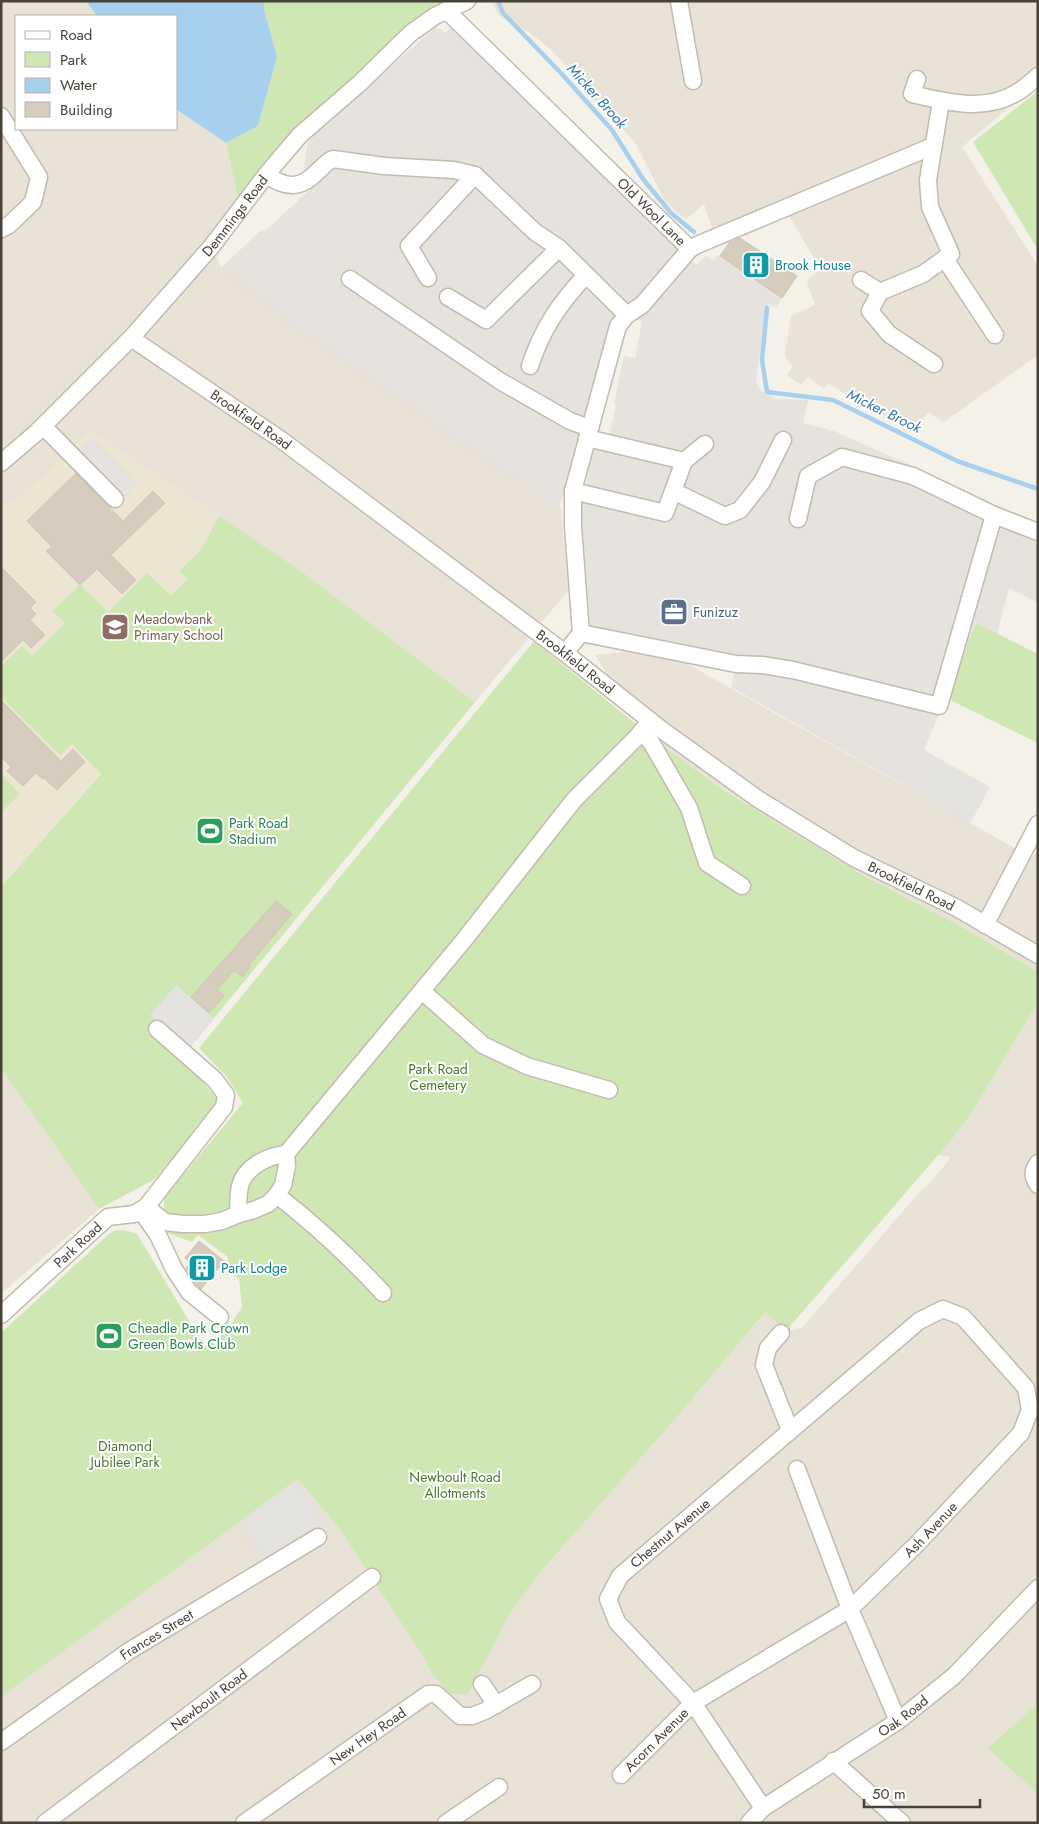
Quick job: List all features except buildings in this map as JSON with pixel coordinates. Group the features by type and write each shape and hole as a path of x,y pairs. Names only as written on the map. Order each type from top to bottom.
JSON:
{"street":[{"path":"679,1 693,81"},
{"name":"Demmings Road","path":"1,463 39,430 131,338 212,246 266,175 300,135 360,83 411,34 455,5"},
{"name":"Old Wool Lane","path":"455,5 698,245 933,146"},
{"path":"917,79 912,94 940,101 967,104 988,103 1015,94 1038,76"},
{"path":"934,364 889,334 870,311 880,292 923,274 951,254 930,207 928,180 940,101"},
{"path":"1,116 39,178 33,202 9,225 1,229"},
{"path":"266,175 281,184 290,186 301,184 313,177 330,160 334,159 384,166 454,170 476,175 535,232 559,248 627,315"},
{"path":"428,278 409,246 476,175"},
{"path":"565,653 580,633 573,526 573,491 618,326 627,315 642,305 698,245"},
{"path":"448,297 486,320 559,248"},
{"path":"945,258 995,335"},
{"path":"530,366 538,342 547,324 586,275"},
{"path":"350,280 500,381 588,433 684,461"},
{"path":"861,280 880,292"},
{"name":"Brookfield Road","path":"131,338 280,439 565,653 646,726 758,799 841,850 957,908 1038,955"},
{"path":"39,430 115,499"},
{"name":"Demmings Road","path":"1,452 39,430"},
{"path":"673,490 725,516 740,510 762,482 782,440"},
{"path":"573,491 665,513 684,461 705,444"},
{"path":"798,519 808,476 842,457 912,476 994,515 1038,532"},
{"path":"580,633 736,664 762,665 793,670 939,706 994,515"},
{"path":"239,1214 240,1184 248,1172 267,1158 286,1154 422,991 574,800 646,726 651,742 688,808 707,863 742,886"},
{"path":"985,925 1038,824"},
{"path":"422,991 483,1045 528,1066 609,1090"},
{"path":"144,1209 224,1107 226,1095 215,1080 157,1029"},
{"path":"144,1209 164,1222 183,1224 205,1224 222,1221 254,1210 268,1204 283,1185 287,1166 286,1154"},
{"path":"1038,1163 1033,1169 1034,1179 1038,1185"},
{"path":"277,1195 339,1247 383,1293"},
{"path":"144,1209 174,1269 190,1292 220,1317"},
{"name":"Park Road","path":"1,1314 108,1217 134,1214 144,1209"},
{"name":"Chestnut Avenue","path":"763,1808 692,1703 617,1622 608,1599 620,1576 919,1321 942,1309"},
{"name":"Ash Avenue","path":"692,1703 850,1609 917,1544 1021,1433 1030,1410 1026,1388 963,1317 942,1309"},
{"path":"781,1333 768,1348 764,1365 790,1430"},
{"path":"797,1469 850,1609 898,1721"},
{"name":"Frances Street","path":"1,1742 129,1651 318,1537"},
{"name":"Newboult Road","path":"45,1823 372,1577"},
{"name":"Oak Road","path":"749,1823 763,1808 833,1761 898,1721 954,1676 1038,1588"},
{"path":"482,1684 496,1705"},
{"name":"New Hey Road","path":"244,1823 428,1694 436,1694 460,1716 472,1716 496,1705 532,1684"},
{"name":"Acorn Avenue","path":"621,1776 692,1703"},
{"path":"833,1761 902,1823"},
{"path":"446,1823 499,1787"}],"shaded area":[{"path":"1,1 86,1 96,15 15,15 15,130 178,130 178,109 226,143 240,208 212,246 221,268 546,502 559,506 561,509 568,591 475,702 298,569 90,430 61,461 15,501 1,510"},
{"path":"500,1 1038,1 1038,83 962,147 1038,266 1038,355 944,422 928,412 914,432 828,384 824,389 807,377 801,385 787,375 793,367 785,356 791,316 815,305 807,282 810,277 821,270 781,202 712,228 704,204 686,219 664,199 636,144 614,118 586,93 562,61 550,49 529,32 499,15 492,4"},
{"path":"452,26 696,265 706,256 714,261 718,255 782,298 776,308 768,304 765,315 756,381 760,390 776,399 808,400 803,423 834,431 1038,525 1038,603 1009,588 997,634 976,623 924,750 914,791 731,687 738,655 638,635 591,630 581,508 595,444 609,438 624,356 635,358 642,321 622,318 593,418 559,506 546,502 299,330 221,268 259,232 266,230 314,186 303,173 308,141 435,27 445,33"},
{"name":"Meadowbank Primary School","path":"90,430 287,562 1,887 1,510 15,501 61,461"},
{"path":"92,437 138,484 114,507 69,461"},
{"path":"659,648 1032,858 1038,848 1038,972 966,929 864,876 818,849 726,791 654,739 641,726 595,655"},
{"path":"924,750 990,787 970,824 914,791"},
{"path":"176,985 214,1019 186,1052 150,1015"},
{"path":"1038,1002 1038,1823 1,1823 1,1697 298,1479 339,1528 421,1653 432,1674 503,1627 511,1612 541,1570 682,1411 765,1312 786,1331 802,1328 923,1188 927,1186 949,1160 949,1157 938,1155 974,1109"},
{"path":"1,1068 99,1209 1,1294"},
{"path":"296,1480 327,1528 271,1562 265,1562 243,1529 246,1526 242,1521"}],"green space":[{"path":"264,1 467,1 446,10 360,83 240,208 226,143 258,126 277,57 264,9"},
{"path":"1038,91 1038,250 973,142"},
{"name":"Park Road Stadium","path":"219,516 298,569 475,702 182,1057 219,1101 155,1179 99,1209 1,1068 1,887 101,774 72,744 60,755 1,697 1,666 22,646 32,656 65,623 53,611 80,585 108,612 147,573 171,596 187,579 179,571 201,550"},
{"path":"976,623 1038,654 1038,743 946,698"},
{"path":"534,641 654,739 725,791 864,876 966,929 1038,972 1038,1002 974,1109 952,1139 786,1331 765,1312 682,1411 541,1571 511,1612 467,1695 449,1693 432,1674 421,1653 339,1528 298,1479 1,1697 1,1333 110,1233 124,1230 137,1234 204,1346 226,1332 242,1307 239,1279 222,1266 229,1258 198,1235 192,1242 165,1232 164,1198 243,1103 227,1077 199,1048"},
{"path":"1,774 20,794 1,812"},
{"path":"1038,1704 1038,1794 988,1748"}],"water":[{"path":"86,1 264,1 264,9 277,57 258,126 226,143 178,110 178,15 96,15"}],"waterway":[{"name":"Micker Brook","path":"498,1 503,13 612,130 643,179 671,213 694,232"},
{"name":"Micker Brook","path":"767,308 762,360 767,392 833,400 957,461 1038,489"}],"place":[{"name":"Brook House","path":"756,265"},
{"name":"Funizuz","path":"674,612"},
{"name":"Meadowbank Primary School","path":"115,627"},
{"name":"Park Road Stadium","path":"210,831"},
{"name":"Park Lodge","path":"202,1268"},
{"name":"Cheadle Park Crown Green Bowls Club","path":"109,1336"}],"park label":[{"name":"Park Road Cemetery","path":"438,1078"},
{"name":"Diamond Jubilee Park","path":"125,1454"},
{"name":"Newboult Road Allotments","path":"455,1485"}]}
